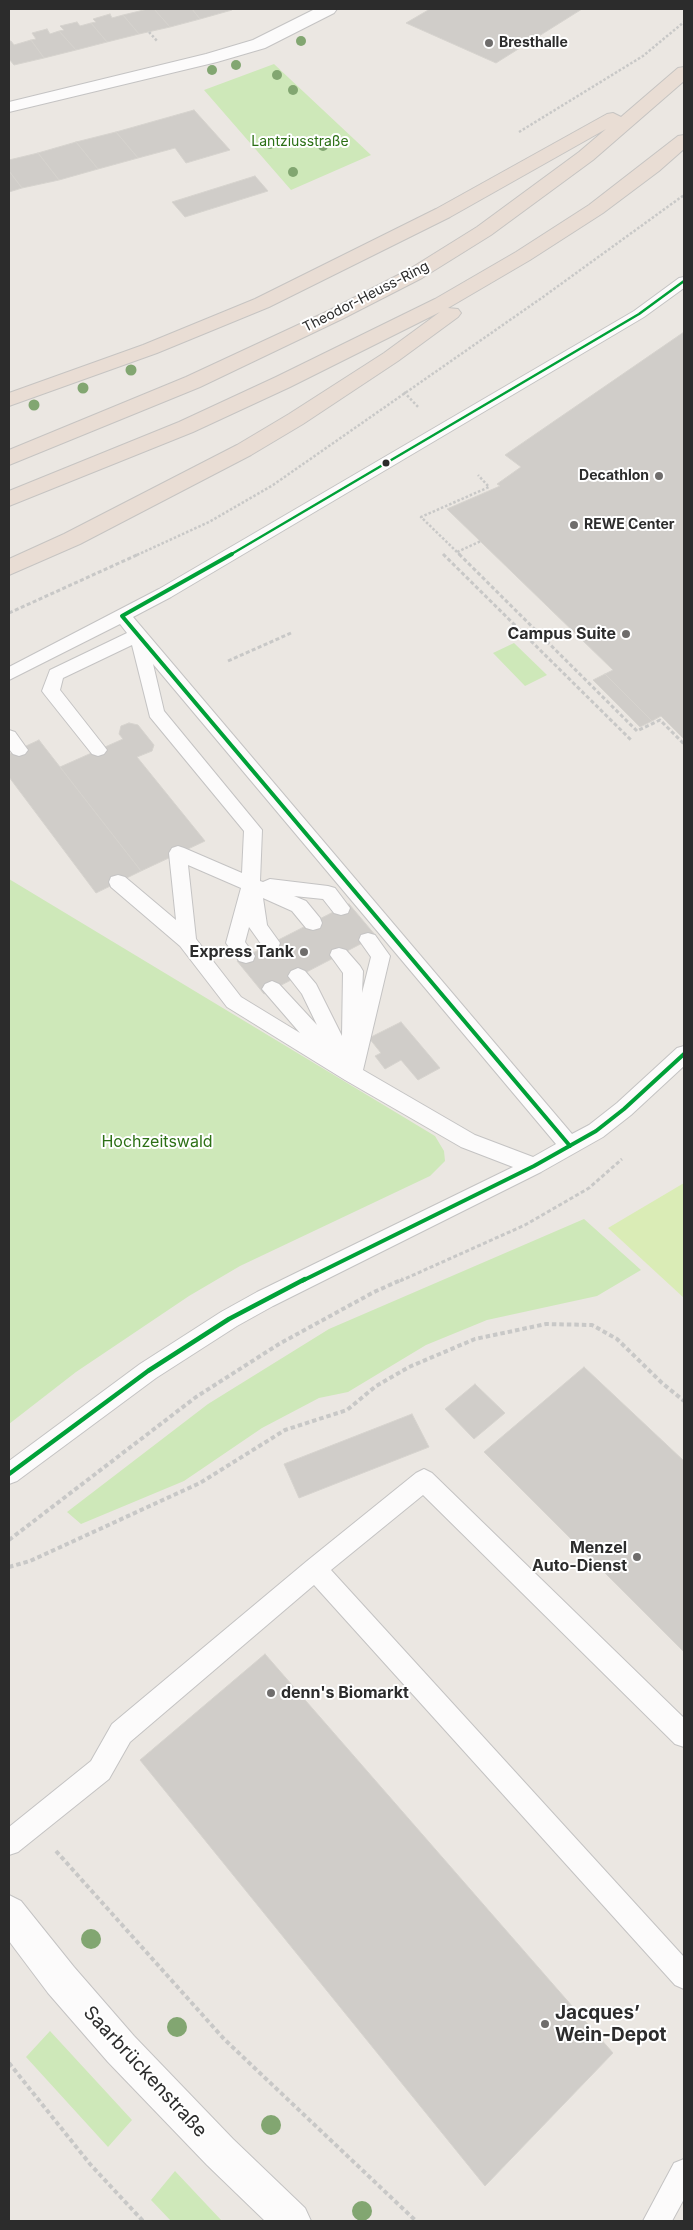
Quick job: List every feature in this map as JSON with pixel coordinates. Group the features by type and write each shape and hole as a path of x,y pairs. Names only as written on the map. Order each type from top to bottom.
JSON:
{"highway":[{"path":"9,400 150,349 262,303 443,213 678,78"},
{"name":"Theodor-Heuss-Ring","path":"9,458 193,382 336,315 414,274 484,231 578,162 678,78"},
{"path":"9,499 186,427 284,382 442,303 523,256 596,209 652,167 684,140"},
{"path":"9,568 72,539 198,475 296,419 434,326 523,256"}],"street":[{"path":"9,107 211,58 259,44 328,9"},
{"name":"Saarbrückenstraße","path":"9,1913 61,1980 121,2048 220,2152 292,2221"}],"lane":[{"path":"9,674 165,593 639,314 684,281"},
{"path":"122,616 570,1146"},
{"path":"98,750 51,691 56,674 138,635"},
{"path":"138,635 156,712 253,830 251,884 258,927 271,943"},
{"path":"187,940 178,853 299,906 313,923"},
{"path":"118,882 187,940 234,1002 352,1074 468,1141 534,1166"},
{"path":"251,884 328,893 341,908"},
{"path":"246,956 235,943 251,884"},
{"path":"352,1074 381,956 368,940"},
{"path":"339,955 353,971 352,1074"},
{"path":"298,976 309,989 352,1074"},
{"path":"272,989 352,1074"},
{"path":"9,1474 148,1371 229,1319 265,1299 534,1166 596,1131 684,1054"},
{"path":"9,1843 100,1770 121,1733 424,1480 684,1735"},
{"path":"315,1570 684,1976"},
{"path":"657,2221 684,2173"}],"path":[{"path":"517,133 643,56 684,22"},
{"path":"149,32 154,36"},
{"path":"478,475 489,487 421,516 637,731 660,720 684,744"},
{"path":"457,552 481,541"},
{"path":"443,554 631,740"},
{"path":"228,661 291,633"},
{"path":"9,1540 196,1397 279,1344 374,1292 525,1226 588,1188 622,1159"},
{"path":"9,1567 30,1560 200,1483 285,1430 346,1410 376,1386 409,1366 475,1338 546,1324 592,1325 617,1339 662,1383 684,1401"},
{"path":"33,1823 224,2039 416,2221"},
{"path":"9,2063 90,2164 143,2221"}],"green space":[{"name":"Lantziusstraße","path":"274,64 371,155 291,190 204,90"},
{"path":"514,643 547,675 525,686 493,653"},
{"name":"Hochzeitswald","path":"9,879 435,1136 444,1151 445,1161 430,1176 240,1266 189,1296 76,1372 9,1424"},
{"path":"684,1183 684,1298 608,1228"},
{"path":"584,1219 641,1270 597,1296 487,1320 426,1345 348,1392 319,1398 262,1428 184,1481 81,1524 67,1512 208,1404 329,1329"},
{"path":"50,2031 132,2120 108,2147 26,2057"},
{"path":"175,2171 222,2221 171,2221 151,2200"}],"building":[{"path":"154,9 170,27 139,34 123,15"},
{"path":"154,9 192,9 200,19 170,27"},
{"path":"192,9 231,9 232,10 200,19"},
{"name":"Bresthalle","path":"430,9 582,9 496,63 406,23"},
{"path":"110,14 112,18 123,15 139,34 107,42 91,23 96,22 93,19"},
{"path":"77,22 80,26 91,23 107,42 76,50 59,31 64,30 60,26"},
{"path":"47,29 50,34 59,31 76,50 44,58 31,40 36,39 32,33"},
{"path":"31,40 44,58 14,65 9,59 9,41 14,45"},
{"path":"194,110 230,150 186,163 175,148 138,158 116,132"},
{"path":"116,132 138,158 98,169 76,142"},
{"path":"76,142 98,169 59,180 38,153"},
{"path":"38,153 59,180 22,188 9,171 9,160"},
{"path":"9,171 22,188 9,192"},
{"path":"255,176 268,191 185,217 172,202"},
{"name":"REWE Center","path":"684,332 684,739 661,716 652,721 605,674 613,670 447,509 500,486 497,484 521,467 505,455"},
{"path":"605,674 652,721 640,727 593,680"},
{"path":"129,723 138,725 154,745 152,751 137,757 205,841 141,871 60,767 123,739 119,734 121,726"},
{"path":"39,740 141,871 96,893 9,777 9,754"},
{"path":"349,904 376,936 264,994 237,961"},
{"path":"401,1022 440,1068 418,1080 401,1060 385,1069 375,1056 381,1053 369,1038"},
{"name":"Menzel Auto-Dienst","path":"584,1367 684,1461 684,1652 484,1452"},
{"path":"475,1384 505,1413 474,1439 445,1409"},
{"path":"412,1414 429,1447 299,1498 284,1464"},
{"path":"265,1654 613,2053 485,2186 140,1760"}],"transit line":[{"path":"570,1146 122,616 165,593 639,314 684,281"},
{"path":"9,1474 148,1371 229,1319 265,1299 534,1166 596,1131 624,1109 684,1054"}],"place":[{"name":"Bresthalle","path":"489,43"},
{"name":"Decathlon","path":"659,476"},
{"name":"REWE Center","path":"574,525"},
{"name":"Campus Suite","path":"626,634"},
{"name":"Express Tank","path":"304,952"},
{"name":"Menzel Auto-Dienst","path":"637,1557"},
{"name":"denn's Biomarkt","path":"271,1693"},
{"name":"Jacques’ Wein-Depot","path":"545,2024"}]}
